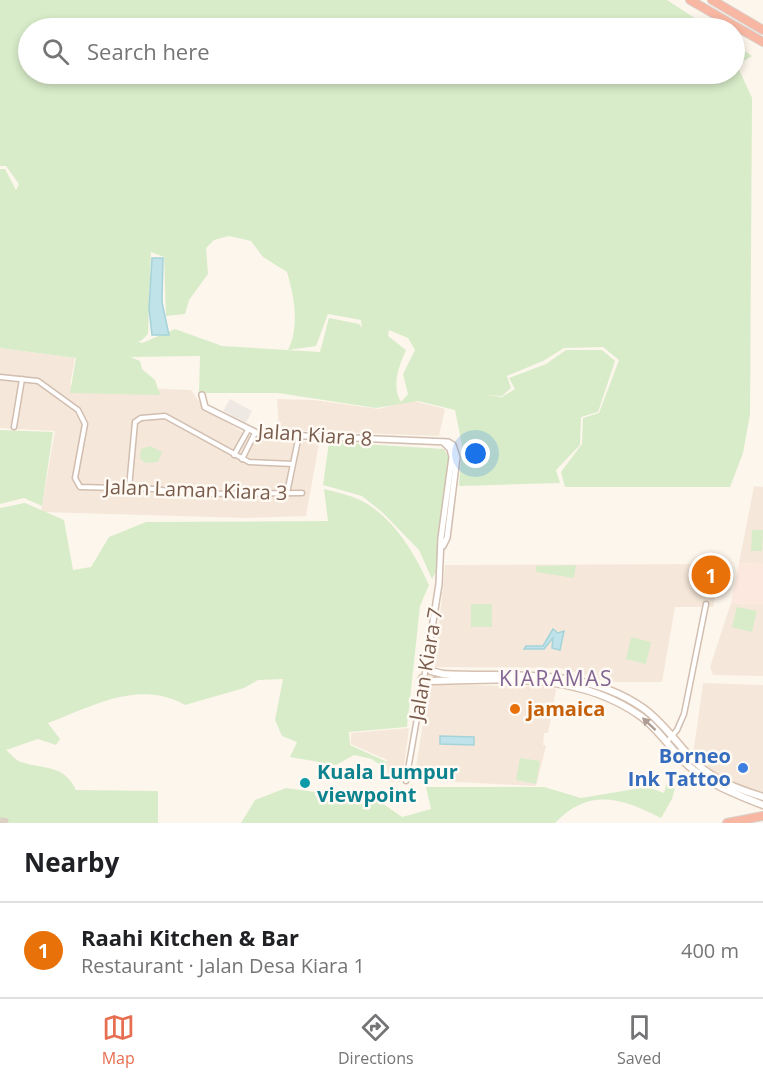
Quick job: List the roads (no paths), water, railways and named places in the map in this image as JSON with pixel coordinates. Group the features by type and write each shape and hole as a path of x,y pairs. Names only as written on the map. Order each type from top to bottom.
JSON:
{"highway":[{"path":"690,0 721,18"},
{"path":"712,0 743,18"},
{"path":"745,19 763,30"},
{"path":"745,32 763,42"},
{"path":"727,823 763,816"}],"main road":[{"path":"426,666 431,671 443,674 564,676 580,679 622,695 645,710 694,761 715,777 763,797"},
{"path":"422,678 430,681 563,682 612,698 640,715 693,770 711,783 763,805"}],"street":[{"name":"Jalan Laman Kiara 3","path":"0,377 44,384 78,410 85,424 76,484 80,487 129,488 191,494 302,493"},
{"path":"14,427 22,380"},
{"name":"Jalan Kiara 8","path":"202,395 206,407 255,433 443,442 453,445 457,457 447,538 443,546"},
{"path":"129,488 135,422 141,418 165,417 249,462 293,464"},
{"path":"234,455 248,430"},
{"path":"242,459 255,433"},
{"path":"287,493 298,435"},
{"name":"Jalan Kiara 7","path":"405,781 426,666 443,546"},
{"path":"666,742 672,736 684,714 706,604"}],"water":[{"path":"152,258 163,258 162,302 169,335 152,335 149,309"},
{"path":"553,629 558,633 564,631 560,650 552,648 553,638 544,649 524,649 526,646 543,646"},
{"path":"440,736 474,737 474,745 440,744"}],"tunnel":[{"path":"0,821 9,823"}],"place":[{"name":"Raahi Kitchen & Bar","path":"711,575"},
{"name":"jamaica","path":"515,709"},
{"name":"Borneo Ink Tattoo","path":"743,768"},
{"name":"Kuala Lumpur viewpoint","path":"305,783"}],"district":[{"name":"KIARAMAS","path":"556,679"}]}
